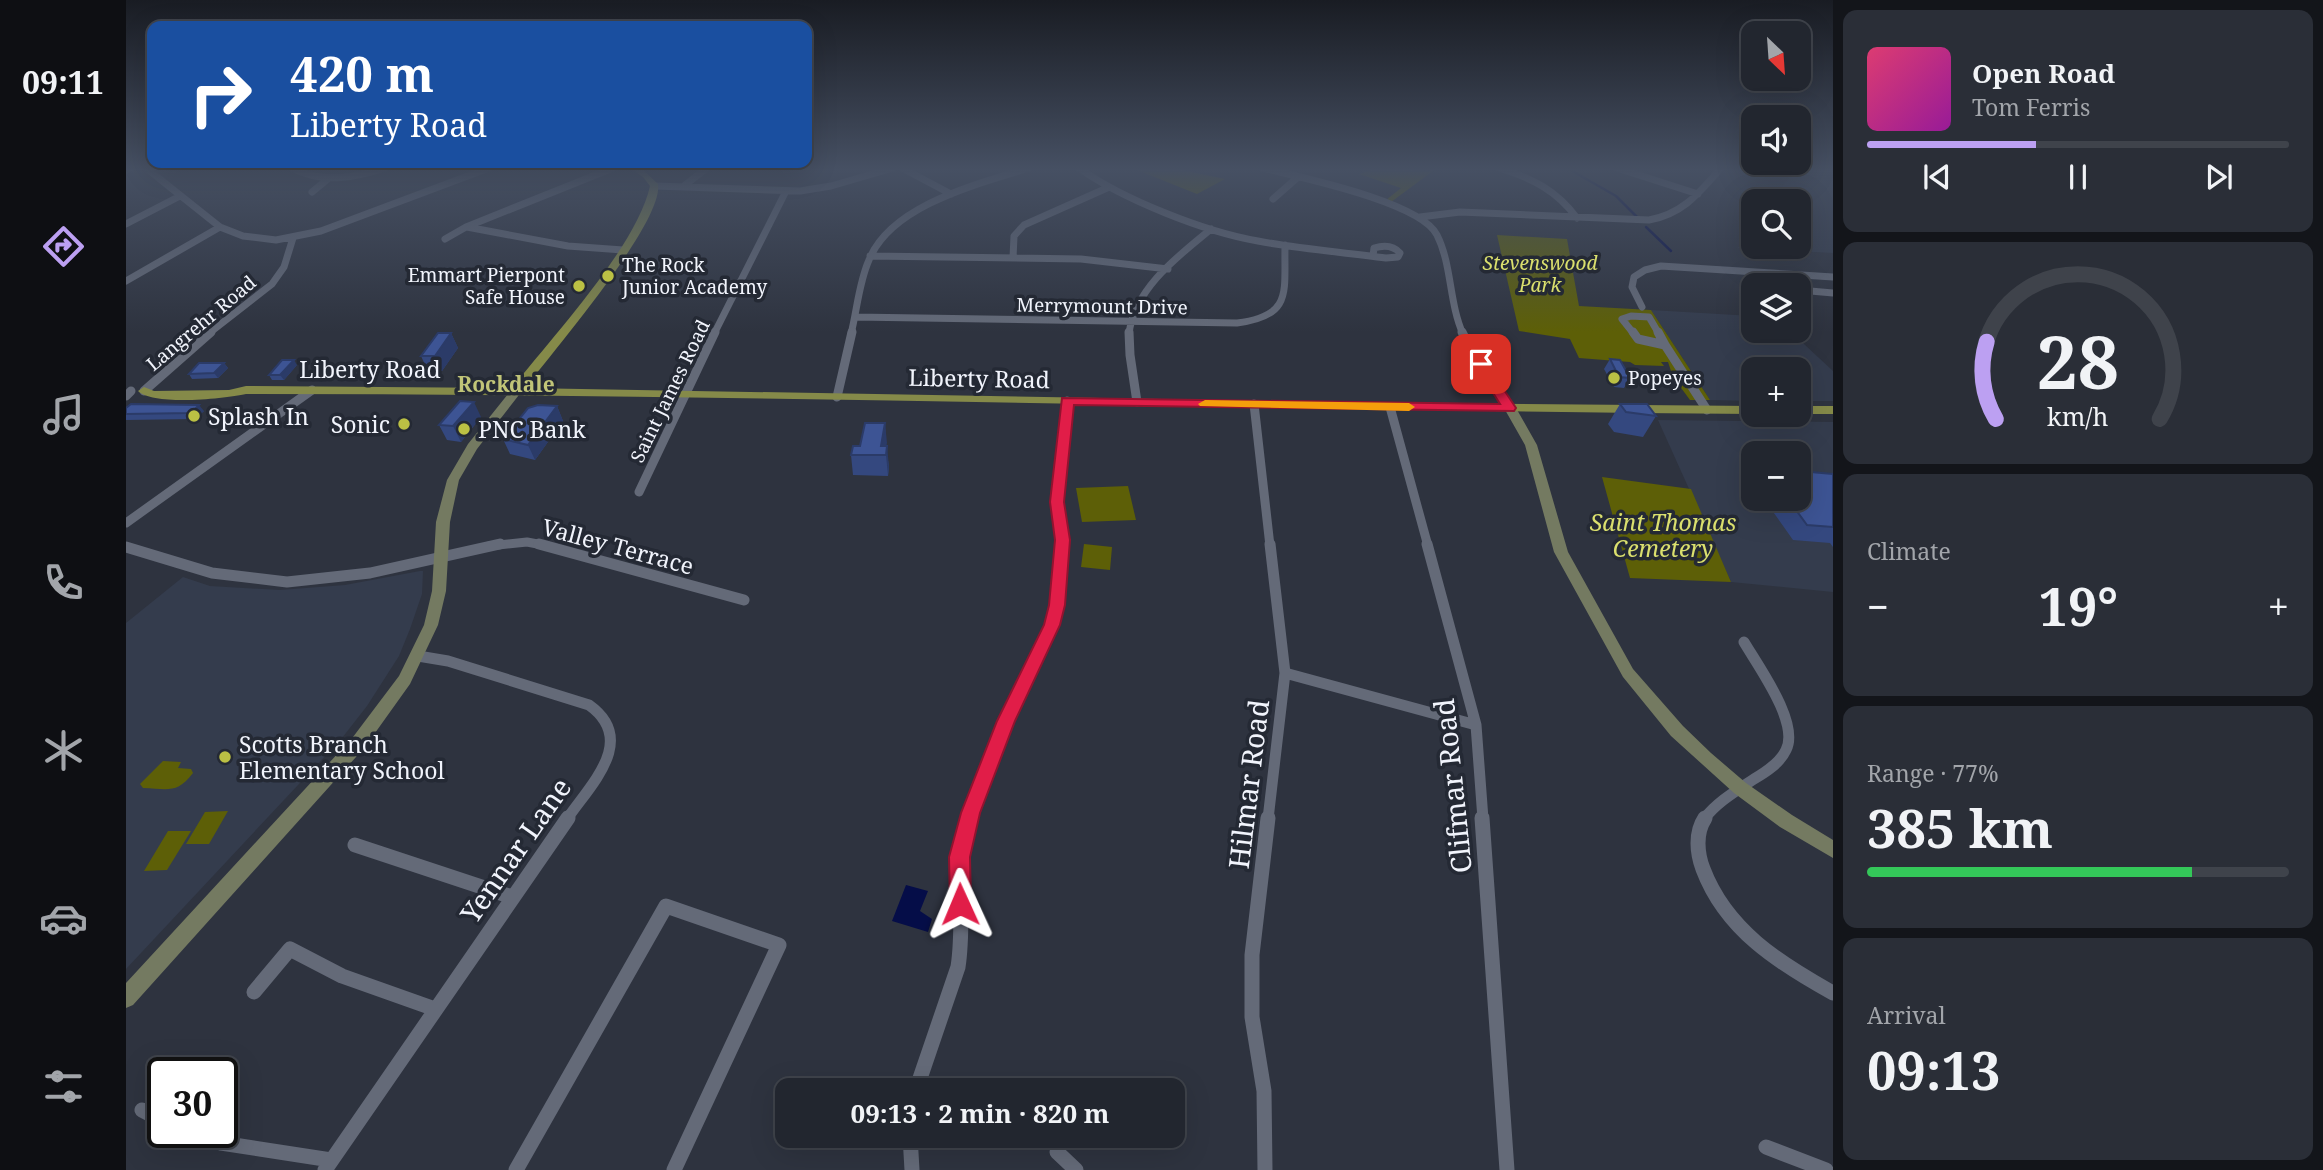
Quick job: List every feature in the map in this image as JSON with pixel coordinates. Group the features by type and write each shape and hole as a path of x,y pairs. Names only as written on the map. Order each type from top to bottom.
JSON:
{"main road":[{"path":"516,391 641,223"},
{"name":"Liberty Road","path":"132,392 164,395 229,394 246,390 516,391 1390,407 1741,410"},
{"path":"1811,410 1833,411"}],"street":[{"path":"214,223 220,227 255,238 293,239 344,223"},
{"path":"445,239 477,223"},
{"name":"Saint James Road","path":"639,492 684,394 770,223"},
{"path":"837,397 870,256 886,235 903,223"},
{"path":"1013,258 1014,236 1029,223"},
{"path":"1195,223 1211,229 1285,245 1373,256"},
{"path":"1426,223 1436,231 1459,327 1531,445 1562,552 1612,648 1644,694 1677,732 1740,788 1833,850"},
{"path":"126,281 220,227"},
{"path":"466,227 557,245 623,250"},
{"path":"1137,402 1130,352 1130,322 1143,297 1168,269 1211,229"},
{"name":"Langrehr Road","path":"132,392 272,284 284,267 293,239"},
{"name":"Merrymount Drive","path":"855,317 1237,323 1266,319 1281,306 1285,245"},
{"path":"870,256 1088,260 1168,269"},
{"path":"1642,307 1632,287 1634,277 1645,270 1661,266 1832,282"},
{"path":"1811,281 1832,282"},
{"path":"1811,291 1833,293"},
{"path":"1666,345 1638,340 1622,319 1632,316 1649,317 1666,345 1685,379 1707,410"},
{"path":"126,523 312,390"},
{"path":"126,998 359,742 387,707 418,656 431,625 439,591 447,500 453,480 472,447 516,391"},
{"path":"920,1078 958,967 961,948 959,881 963,840 1006,721 1052,625 1057,605 1062,540 1057,502 1068,417 1067,401"},
{"name":"Hilmar Road","path":"1254,404 1284,673 1252,955 1251,989 1264,1091 1265,1170"},
{"name":"Clifmar Road","path":"1390,407 1476,725 1507,1170"},
{"name":"Valley Terrace","path":"126,547 212,573 287,582 370,573 494,545 527,542 571,551 744,600"},
{"path":"1744,642 1783,713 1790,738 1787,751 1778,761 1715,805 1703,820 1698,836 1698,853 1704,873 1729,916 1750,938 1773,957 1833,993"},
{"name":"Yennar Lane","path":"328,1165 609,755 613,732 601,713 589,705 448,661 418,656"},
{"path":"1284,673 1476,725"},
{"path":"355,845 512,897"},
{"path":"516,1170 666,906 779,946 674,1170"},
{"path":"254,992 290,949 316,965 346,978 435,1009"},
{"path":"142,1110 147,1113"},
{"path":"238,1147 285,1150 328,1165"},
{"path":"1766,1147 1826,1170"},
{"path":"911,1148 912,1170"},
{"path":"1057,1152 1076,1170"}],"shaded area":[{"path":"1811,223 1833,223 1833,253 1811,252"},
{"path":"1651,310 1741,315 1741,343 1803,343 1833,371 1833,401 1811,401 1811,357 1741,357 1741,401 1710,400"},
{"path":"1658,420 1741,421 1741,427 1811,427 1811,422 1833,422 1833,592 1731,582"},
{"name":"Scotts Branch Elementary School","path":"423,571 422,594 410,629 399,656 367,706 342,738 126,969 126,623 183,577 210,586 280,590 345,585"},
{"path":"906,885 928,891 920,911 932,919 928,932 892,921"}],"green space":[{"name":"Stevenswood Park","path":"1497,235 1567,239 1579,306 1651,310 1710,400 1690,400 1673,377 1668,362 1661,362 1664,366 1635,365 1630,362 1579,358 1570,339 1519,331"},
{"name":"Saint Thomas Cemetery","path":"1602,477 1691,489 1731,582 1630,578"},
{"path":"1128,486 1136,520 1082,522 1076,488"},
{"path":"1084,544 1112,547 1110,570 1081,567"},
{"path":"163,761 181,762 178,768 191,769 193,773 182,784 171,789 143,788 140,784"},
{"path":"228,811 209,844 186,844 205,812"},
{"path":"168,831 191,831 167,870 144,871"}],"building":[{"path":"438,333 451,333 435,356 421,356"},
{"path":"1610,359 1620,360 1630,378 1619,377"},
{"path":"282,360 294,360 280,375 269,375"},
{"path":"199,363 224,363 214,373 189,374"},
{"path":"460,401 474,402 453,426 439,425"},
{"path":"131,404 199,405 191,413 126,414 126,408"},
{"path":"1620,404 1647,404 1656,416 1626,412"},
{"path":"538,405 557,406 528,445 503,439 528,408"},
{"path":"865,423 885,423 881,446 887,446 886,455 851,455 853,446 860,446"},
{"path":"1811,472 1833,474 1833,527 1807,525 1797,511 1811,511"}],"waterway":[{"path":"1646,227 1671,251"}],"slow traffic":[{"path":"1205,404 1409,407"}],"place":[{"name":"The Rock Junior Academy","path":"608,276"},
{"name":"Emmart Pierpont Safe House","path":"579,286"},
{"name":"Popeyes","path":"1614,378"},
{"name":"Splash In","path":"194,416"},
{"name":"Sonic","path":"404,424"},
{"name":"PNC Bank","path":"464,429"},
{"name":"Scotts Branch Elementary School","path":"225,757"}],"district":[{"name":"Rockdale","path":"506,384"}],"route":[{"path":"960,904 960,857 971,813 1006,721 1052,625 1057,605 1062,540 1057,502 1068,417 1067,401 1510,408 1481,364"}]}
